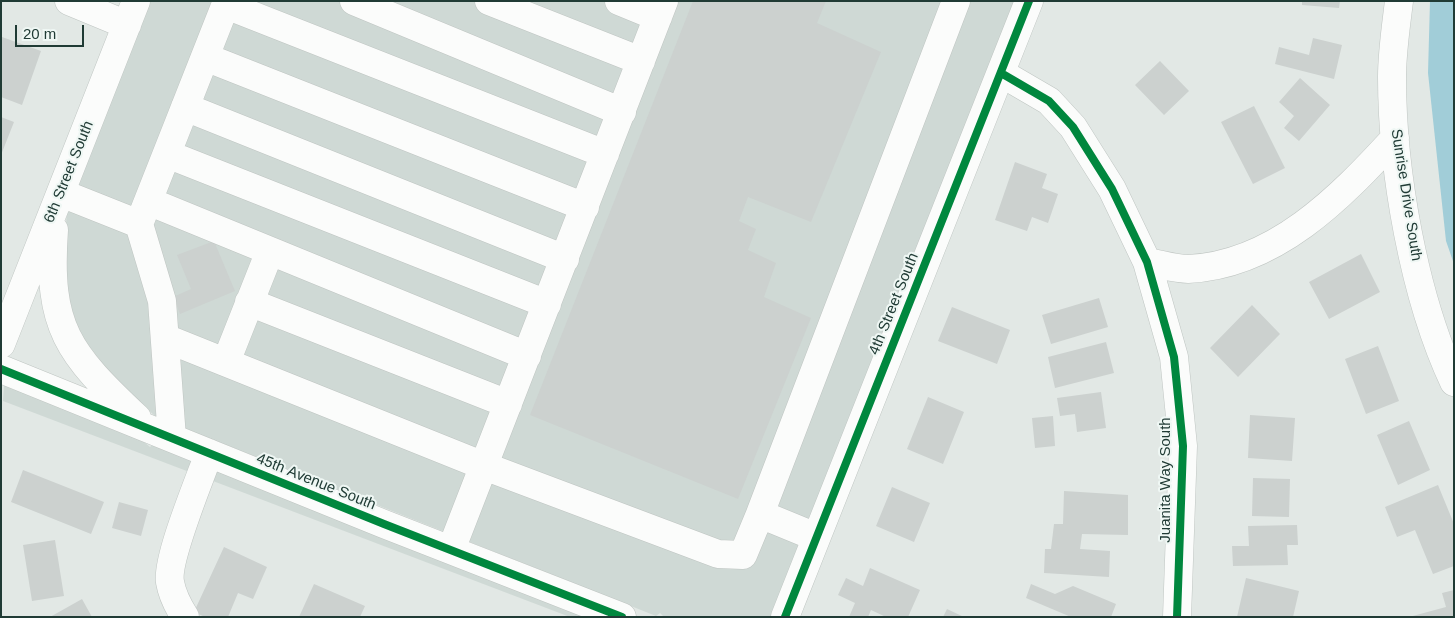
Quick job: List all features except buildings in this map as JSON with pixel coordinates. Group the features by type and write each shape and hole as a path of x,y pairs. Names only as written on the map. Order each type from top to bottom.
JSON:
{"street":[{"path":"69,1 131,13"},
{"path":"354,1 622,112"},
{"path":"489,1 641,61"},
{"path":"451,550 661,9 619,1"},
{"path":"164,338 484,466 718,554 743,555 956,1"},
{"name":"4th Street South","path":"785,617 1029,1"},
{"name":"Sunrise Drive South","path":"1399,1 1392,76 1395,138 1408,228 1425,300 1454,382"},
{"path":"161,434 164,338 162,301 143,212 227,3 605,154"},
{"name":"6th Street South","path":"1,344 131,13"},
{"path":"205,57 585,207"},
{"name":"Juanita Way South","path":"1001,74 1049,100 1073,127 1112,189 1147,262 1174,358 1183,446 1177,617"},
{"path":"186,107 565,259"},
{"path":"1147,262 1187,269 1239,260 1289,236 1326,207 1395,138"},
{"path":"166,154 547,304"},
{"path":"161,434 84,365 60,322 53,298 52,278 58,200 143,212 270,251 527,356"},
{"path":"226,362 270,251"},
{"path":"249,302 508,404"},
{"name":"45th Avenue South","path":"1,369 451,550 585,610 622,617"},
{"path":"185,617 176,601 169,580 171,565 209,453"},
{"path":"760,514 816,537"}],"shaded area":[{"path":"149,1 1017,1 772,617 664,617 660,613 656,616 156,417 109,373 93,356 71,317 64,258 67,208"},
{"path":"4,385 143,441 150,447 152,445 585,617 570,617 3,401"}],"water":[{"path":"1430,1 1454,1 1454,264 1446,241 1428,73"}],"cycle path":[{"path":"785,617 1029,1"},
{"path":"1001,73 1049,101 1073,127 1112,189 1147,262 1174,357 1183,446 1177,617"},
{"path":"1,369 384,524 622,617"}]}
